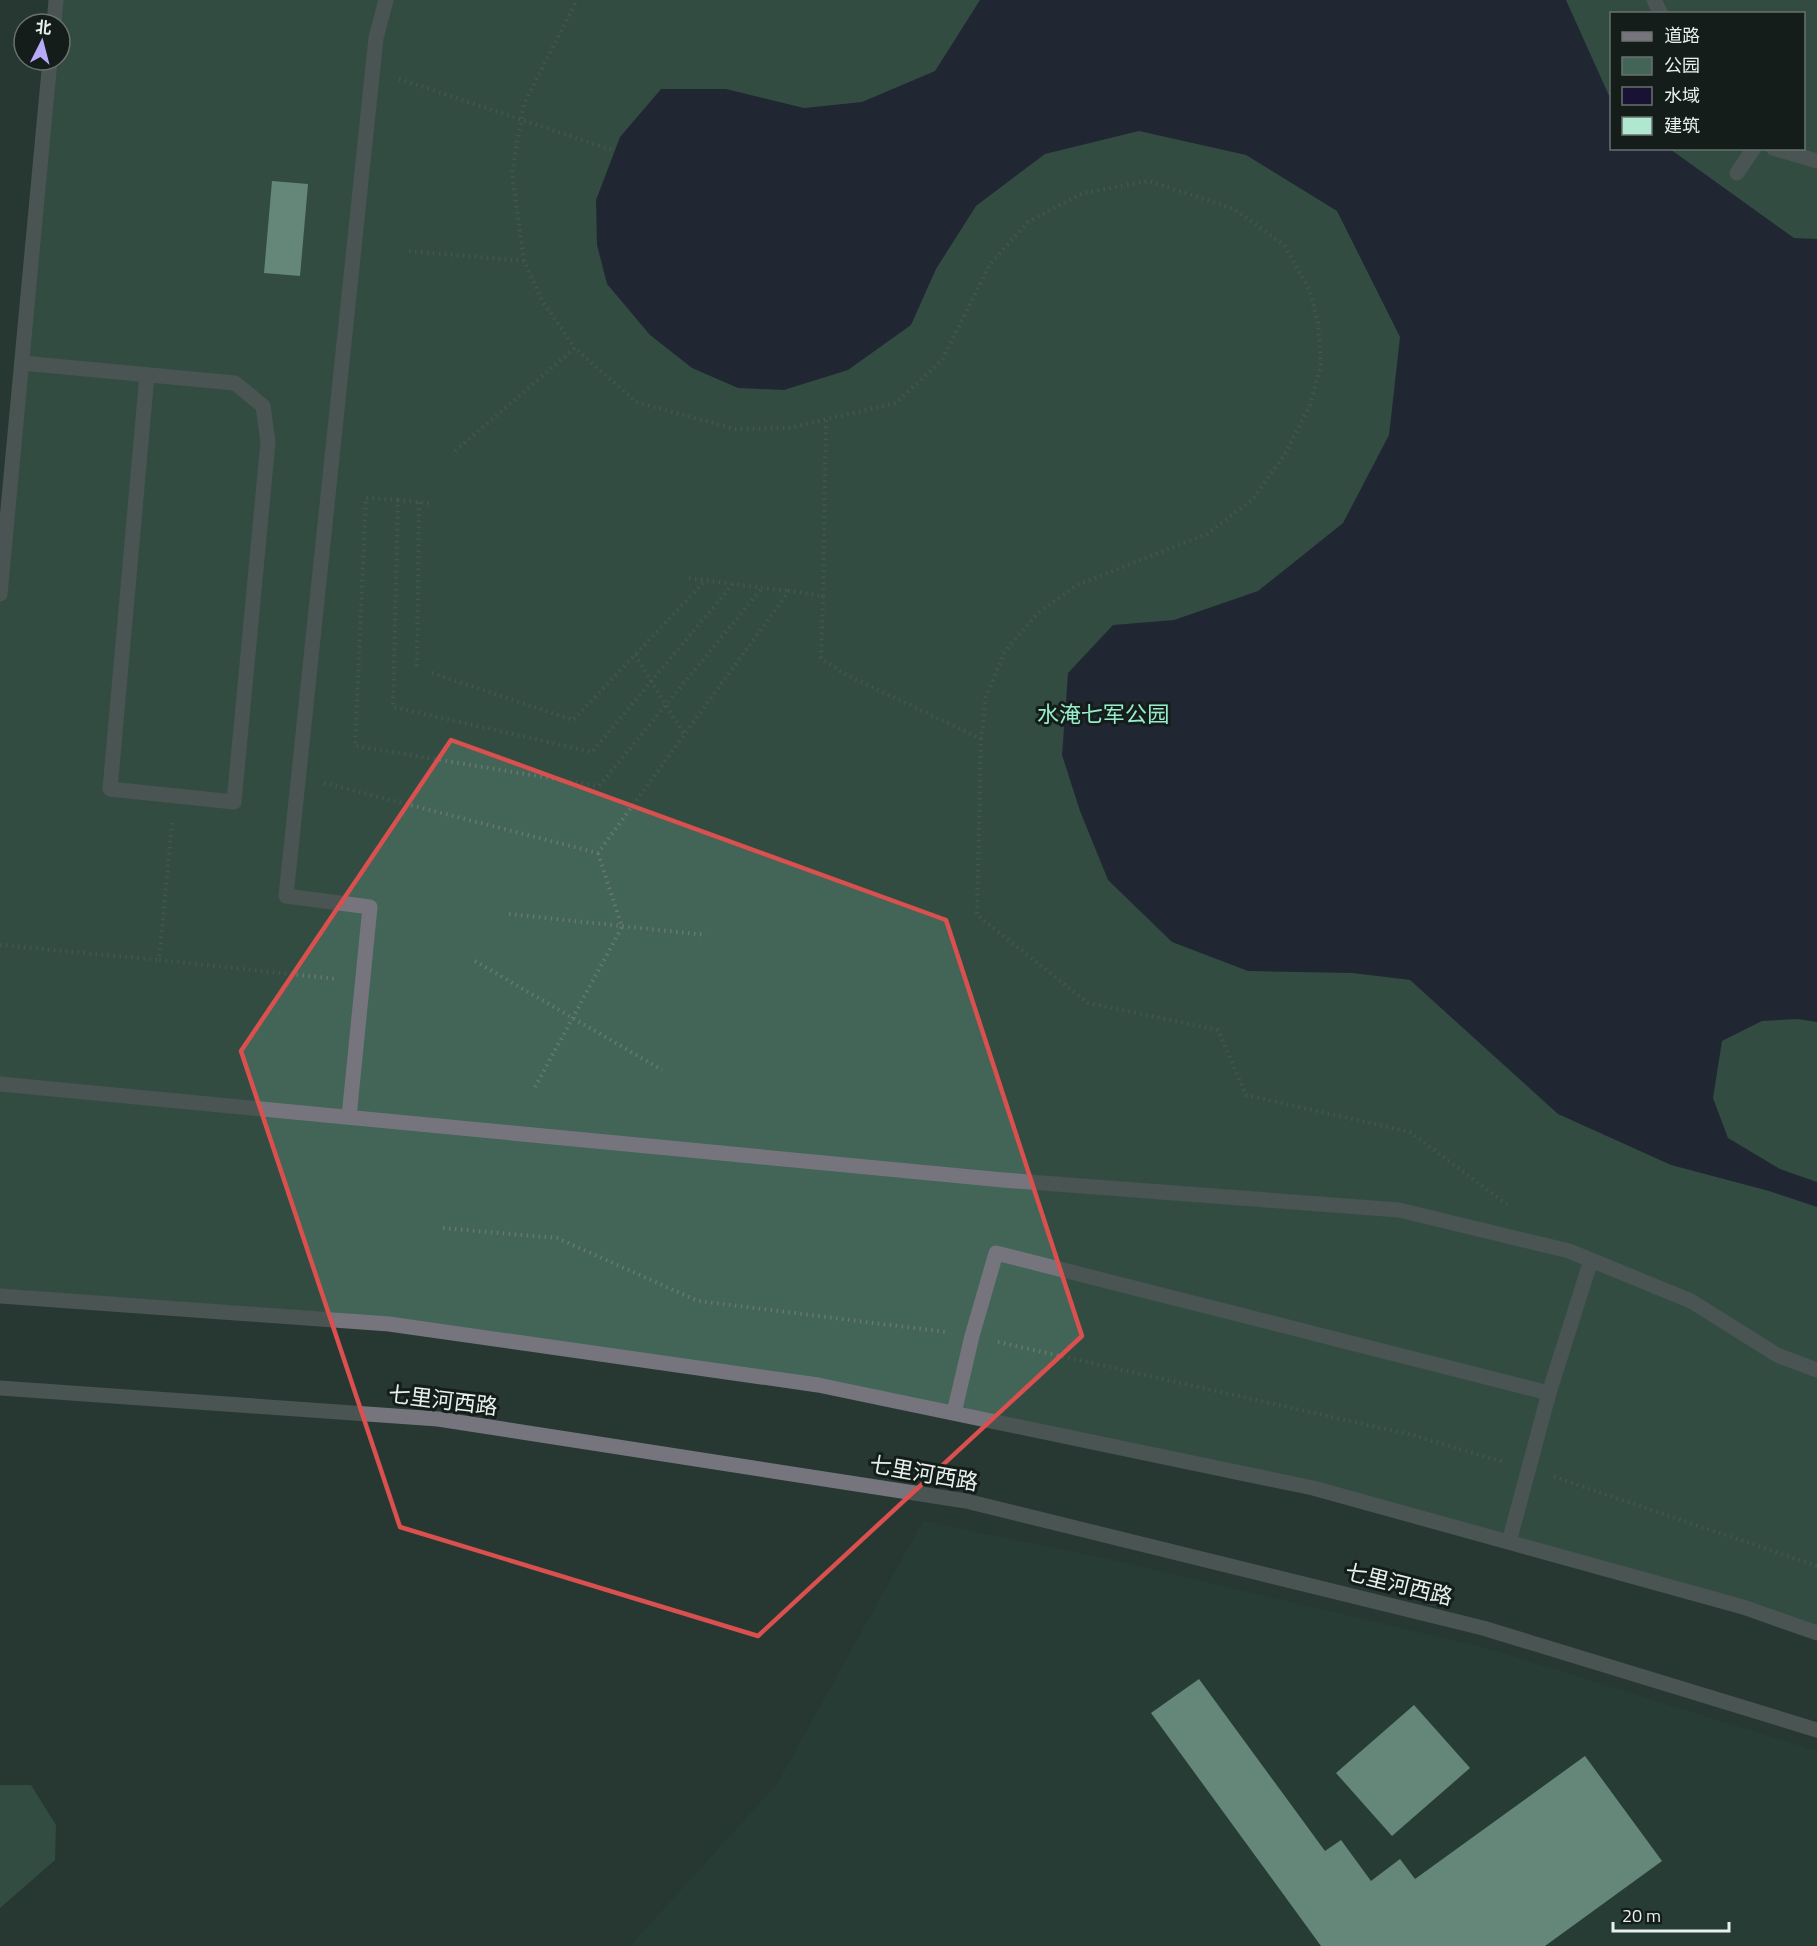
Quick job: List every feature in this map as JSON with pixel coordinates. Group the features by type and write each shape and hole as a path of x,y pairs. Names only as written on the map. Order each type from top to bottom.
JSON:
{"street":[{"path":"349,1117 370,907 286,896 376,38 386,0"},
{"path":"0,594 49,72"},
{"path":"1737,173 1753,150"},
{"path":"1780,150 1817,161"},
{"path":"22,363 235,383 263,406 268,442 234,802 110,789 147,375"},
{"path":"0,1084 1003,1180 1399,1210 1569,1251 1691,1301 1777,1355 1817,1370"},
{"path":"954,1413 972,1336 996,1252 1549,1393"},
{"path":"1509,1542 1549,1393 1591,1260"},
{"path":"0,1296 389,1324 818,1384 1313,1488 1743,1607 1817,1633"},
{"name":"七里河西路","path":"0,1388 438,1419 966,1501 1483,1628 1817,1730"}],"path":[{"path":"577,0 524,104 521,118 512,173 524,261 543,302 575,348 636,402 735,429 789,428 896,403 942,360 990,264 998,255 1028,222 1083,194 1149,181 1234,209 1284,245 1309,289 1318,323 1321,365 1310,405 1285,454 1252,500 1207,534 1077,585 1038,613 1005,651 986,698 981,739 977,915 1088,1003 1218,1030 1246,1095 1410,1132 1515,1210"},
{"path":"373,70 615,151"},
{"path":"409,251 524,261"},
{"path":"455,451 575,348"},
{"path":"826,419 821,658 843,673 981,739"},
{"path":"429,503 366,498 355,746 598,786 763,587"},
{"path":"398,500 393,707 592,752 734,584"},
{"path":"417,666 419,502"},
{"path":"689,578 823,596"},
{"path":"432,673 573,720 706,580"},
{"path":"598,853 789,591"},
{"path":"635,656 684,734"},
{"path":"300,777 598,853"},
{"path":"159,960 174,796"},
{"path":"535,1088 622,927 598,853"},
{"path":"509,914 706,936"},
{"path":"0,945 363,982"},
{"path":"475,961 662,1070"},
{"path":"443,1228 556,1238 698,1301 972,1336 1412,1436 1575,1483 1817,1566"}],"highlighted area":[{"path":"451,740 946,920 1082,1336 758,1636 400,1527 241,1051"}],"shaded area":[{"path":"923,1521 1104,1558 1486,1648 1817,1751 1817,1946 630,1946 777,1784"}],"green space":[{"name":"水淹七军公园","path":"56,0 1817,0 1817,1633 1313,1488 818,1385 389,1324 0,1296 0,594 49,72 72,72 72,12 58,12"},
{"path":"0,1785 31,1785 56,1825 55,1860 0,1908"}],"water":[{"path":"980,0 1566,0 1610,98 1610,150 1671,150 1794,238 1817,239 1817,1022 1798,1019 1762,1021 1722,1041 1713,1098 1728,1138 1780,1169 1817,1182 1817,1207 1769,1191 1671,1165 1558,1114 1410,980 1352,973 1248,971 1172,942 1108,880 1080,811 1062,755 1068,673 1113,625 1174,620 1258,591 1343,523 1389,435 1400,337 1337,211 1246,155 1139,131 1045,154 976,206 936,269 911,325 848,370 784,390 738,388 692,368 650,335 607,284 597,245 596,200 620,137 661,89 726,89 804,108 862,102 935,71"}],"building":[{"path":"272,181 308,184 300,276 264,273"},
{"path":"1199,1679 1325,1851 1341,1840 1371,1881 1400,1859 1415,1879 1585,1756 1662,1861 1545,1946 1321,1946 1151,1713"},
{"path":"1414,1705 1470,1768 1392,1836 1336,1773"}]}
